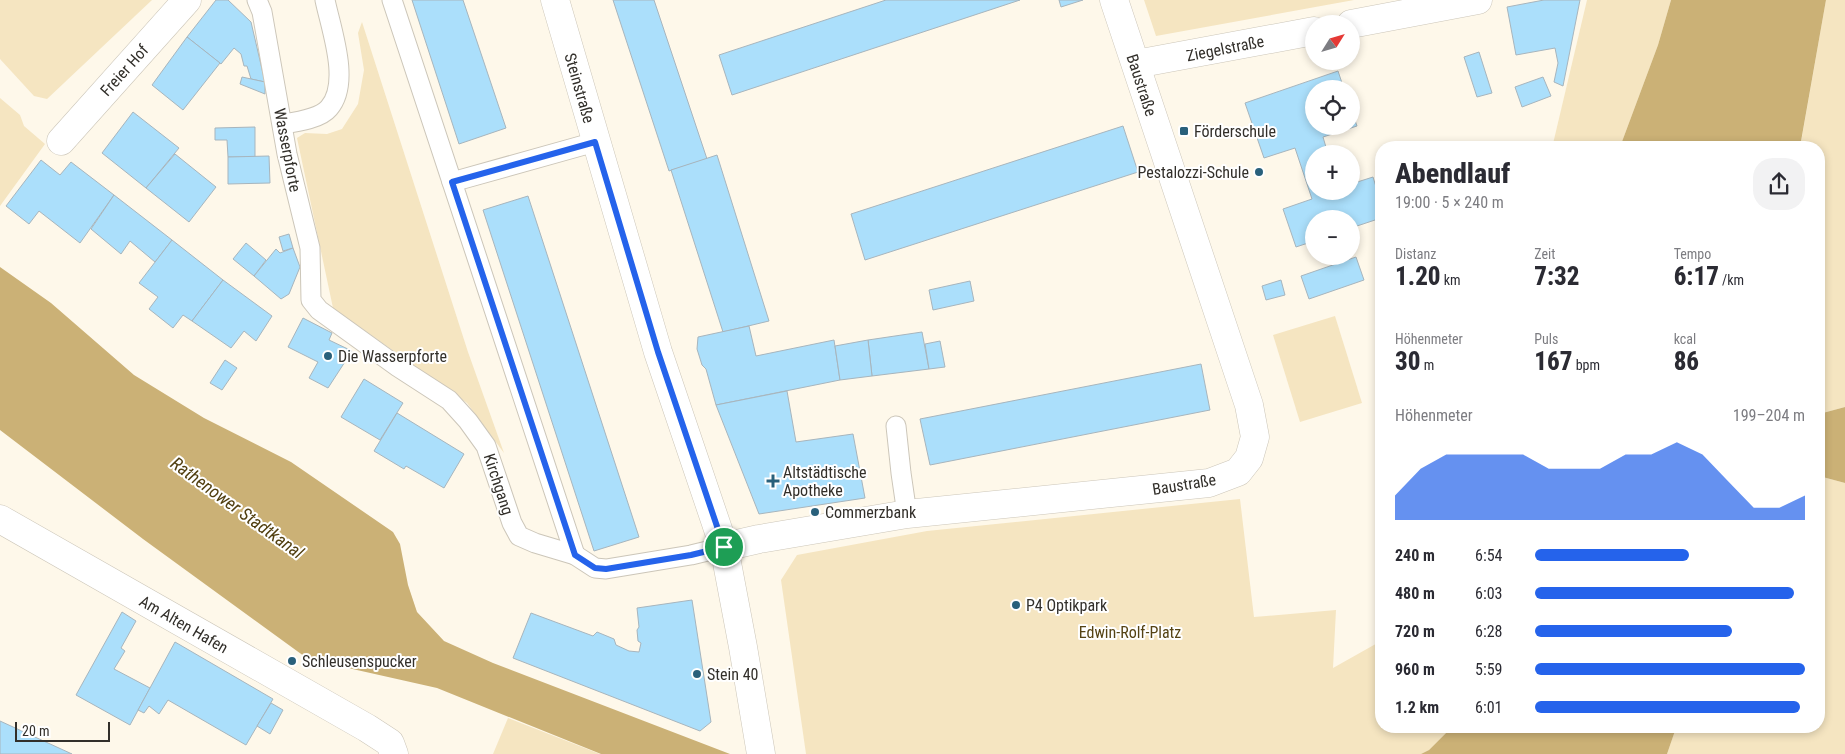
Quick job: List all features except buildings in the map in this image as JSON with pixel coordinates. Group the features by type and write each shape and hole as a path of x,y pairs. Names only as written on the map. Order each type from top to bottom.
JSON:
{"street":[{"name":"Freier Hof","path":"61,141 187,0"},
{"name":"Steinstraße","path":"554,0 658,352 724,547 759,745"},
{"name":"Baustraße","path":"724,547 758,539 907,514 1208,483 1238,472 1249,458 1255,437 1249,405 1114,0"},
{"path":"1360,22 1478,0"},
{"name":"Ziegelstraße","path":"1136,64 1305,33"},
{"name":"Am Alten Hafen","path":"0,519 367,728 390,743 394,754"}],"lane":[{"name":"Wasserpforte","path":"257,0 262,12 287,154 310,248 311,300"},
{"path":"283,124 305,121 329,109 340,89 338,56 325,0"},
{"path":"392,0 575,555"},
{"path":"452,182 595,142"},
{"name":"Kirchgang","path":"311,300 326,316 398,367 449,400 468,421 486,446 512,524 519,536 575,555 595,568 606,569 691,555 724,547"},
{"path":"896,426 907,514"}],"green space":[{"path":"0,0 152,0 47,99 34,96 0,59"},
{"path":"1144,0 1354,0 1156,36"},
{"path":"1587,0 1671,0 1658,45 1622,141 1554,141"},
{"path":"1826,0 1845,0 1845,407 1825,412 1825,141 1801,141"},
{"path":"362,22 468,352 504,453 467,403 333,308 297,138 305,133 327,134 342,129 358,104 364,70 358,33"},
{"path":"0,98 20,115 24,126 45,144 0,206"},
{"path":"1335,316 1362,403 1300,422 1273,335"},
{"path":"1825,478 1845,483 1845,754 1667,754 1674,733 1825,733"},
{"name":"Edwin-Rolf-Platz","path":"1240,499 1254,617 1336,610 1333,668 1375,644 1375,733 1446,733 1429,750 1421,754 806,754 781,580 797,555 927,531"},
{"path":"508,718 600,754 493,754"}],"water":[{"path":"1671,0 1826,0 1801,141 1622,141 1658,45"},
{"name":"Rathenower Stadtkanal","path":"0,267 51,303 134,375 204,418 291,462 393,532 400,544 408,585 417,612 444,641 493,663 730,754 601,754 437,688 308,659 143,539 0,430"},
{"path":"1845,407 1845,483 1825,478 1825,412"},
{"path":"1446,733 1674,733 1667,754 1421,754 1429,750"}],"place":[{"name":"Förderschule","path":"1184,131"},
{"name":"Pestalozzi-Schule","path":"1259,172"},
{"name":"Die Wasserpforte","path":"328,356"},
{"name":"Altstädtische Apotheke","path":"773,481"},
{"name":"Commerzbank","path":"815,512"},
{"name":"P4 Optikpark","path":"1016,605"},
{"name":"Schleusenspucker","path":"292,661"},
{"name":"Stein 40","path":"697,674"}],"route":[{"path":"595,142 658,352 724,547 691,555 606,569 595,568 575,555 452,182 595,142"}]}
